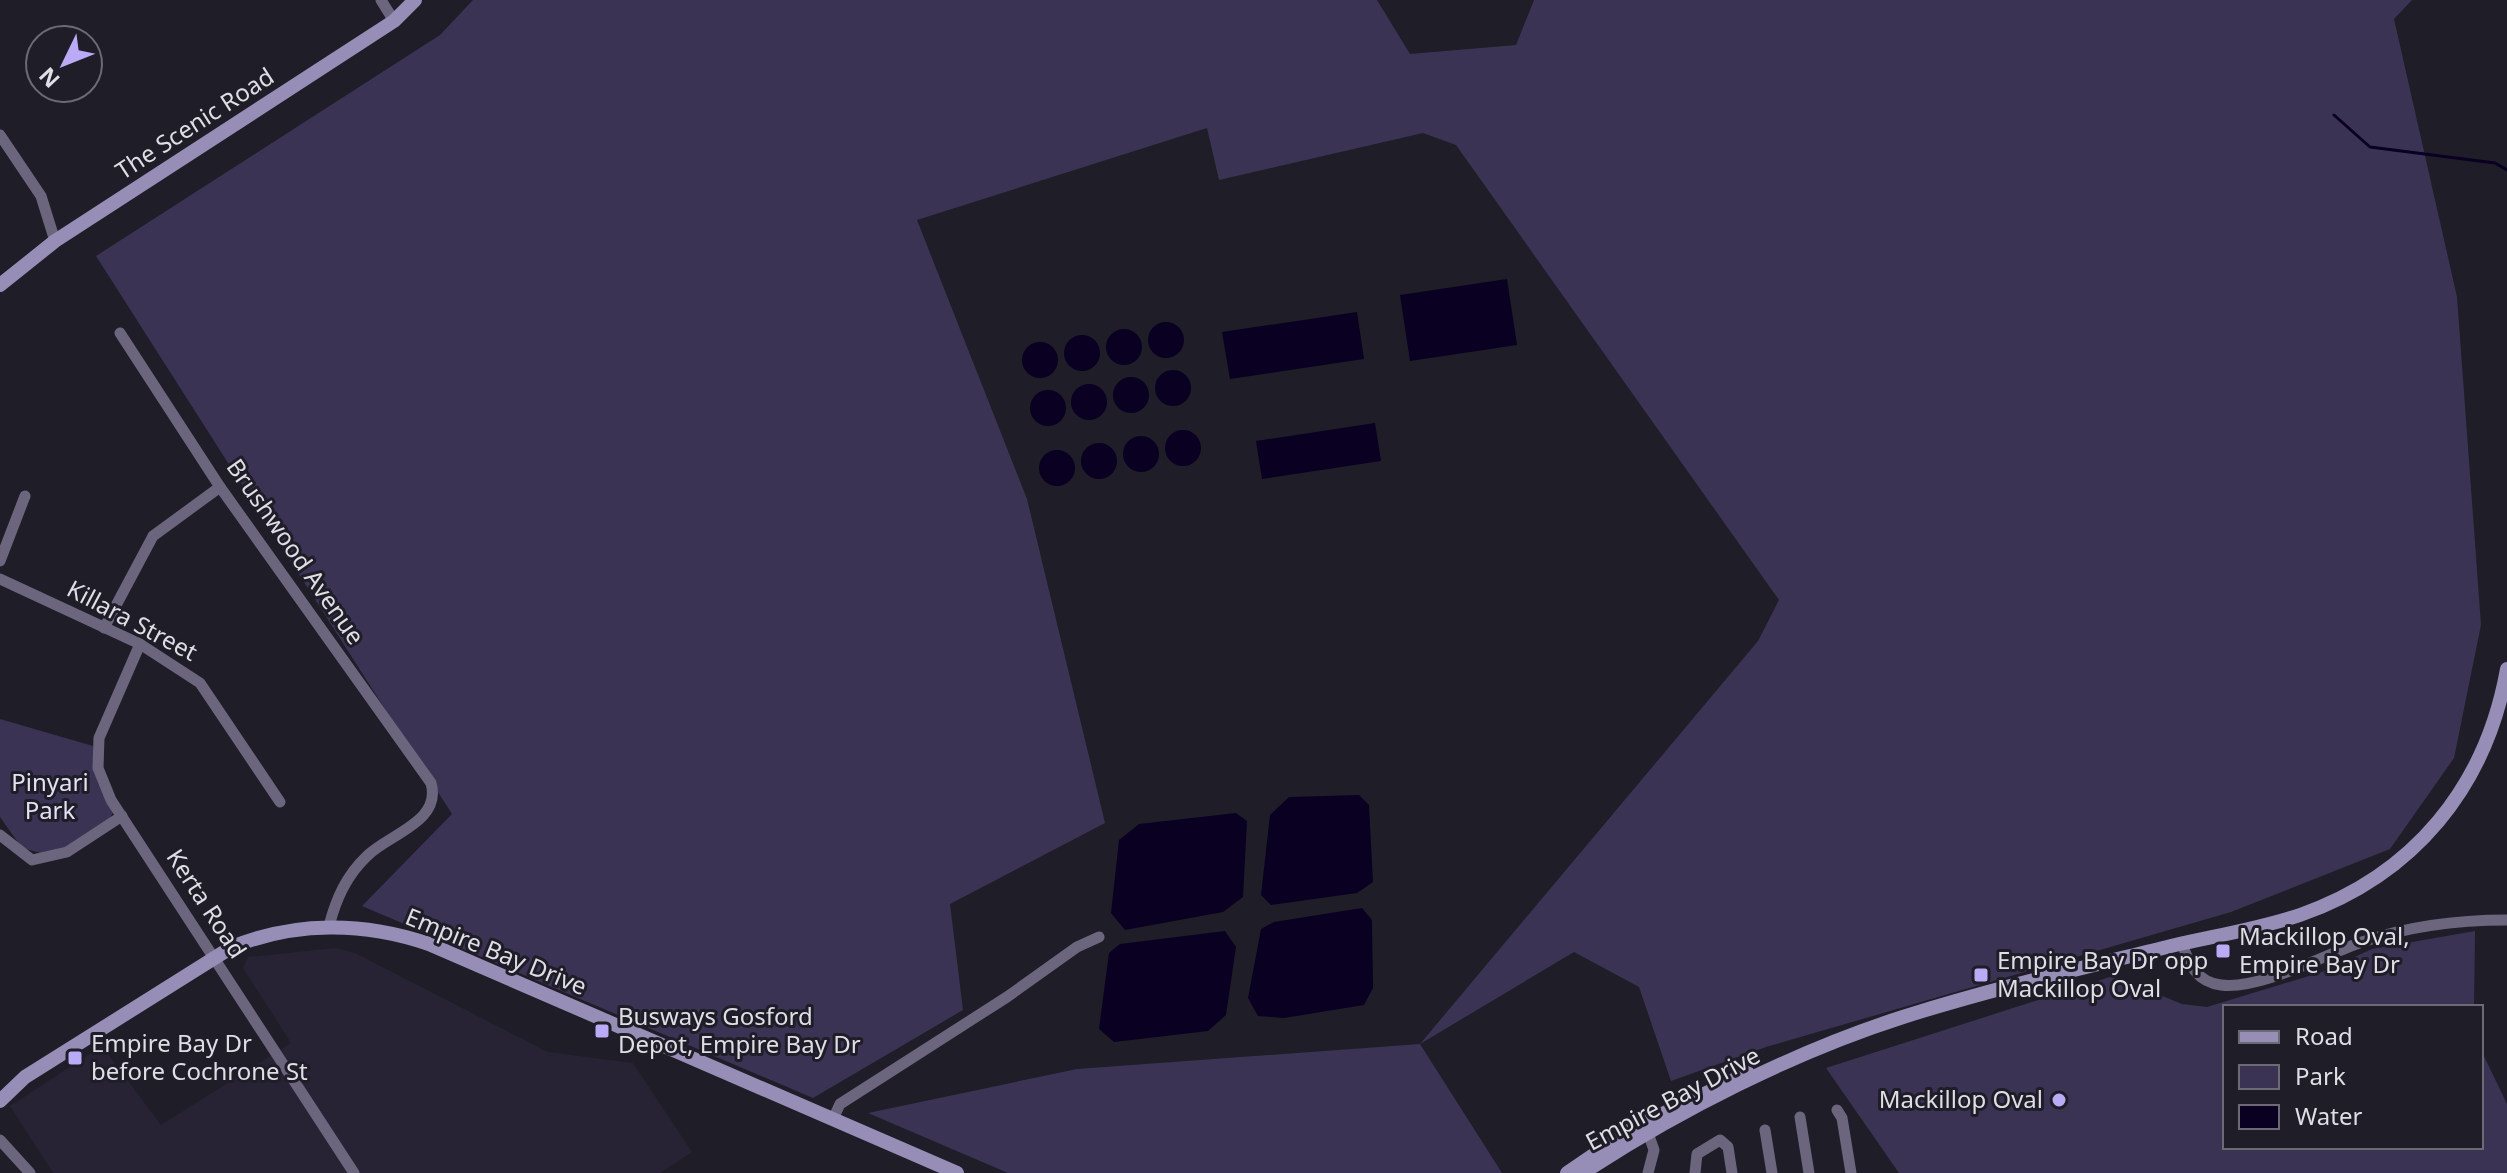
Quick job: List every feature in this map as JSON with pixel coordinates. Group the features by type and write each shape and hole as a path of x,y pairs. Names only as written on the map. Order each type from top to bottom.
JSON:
{"main road":[{"name":"The Scenic Road","path":"0,285 55,241 394,21 415,0"},
{"name":"Empire Bay Drive","path":"1583,1173 1648,1133 1784,1063 1903,1017 2182,943 2275,922 2317,909 2355,891 2406,858 2443,817 2473,771 2492,727 2507,669"},
{"name":"Empire Bay Drive","path":"0,1101 25,1077 214,956 257,937 329,926 384,930 429,944 957,1173"},
{"name":"Empire Bay Drive","path":"1567,1173 1679,1103 1773,1063 1784,1063"},
{"name":"Empire Bay Drive","path":"0,1086 25,1077"},
{"path":"1603,1148 1631,1135 1648,1133 1652,1125 1672,1113 1679,1103"}],"street":[{"path":"381,0 394,21"},
{"path":"0,135 41,196 55,241"},
{"name":"Brushwood Avenue","path":"120,333 220,487 417,761 435,796 424,815 368,855 350,875 336,899 329,926"},
{"path":"104,628 153,536 220,487"},
{"path":"0,561 25,496"},
{"name":"Killara Street","path":"0,579 140,644 200,683 280,802"},
{"name":"Kerta Road","path":"140,644 99,738 98,768 122,816 354,1173"},
{"path":"0,835 32,860 53,857 122,816"},
{"path":"2182,943 2196,973 2211,982 2230,985 2256,980 2405,930 2458,921 2507,920"},
{"path":"833,1119 840,1104 1007,997 1077,947 1099,937"},
{"path":"1837,1110 1842,1118 1851,1173"},
{"path":"1800,1117 1809,1173"},
{"path":"1765,1130 1772,1173"},
{"path":"1648,1133 1654,1150 1648,1173"},
{"path":"0,1140 30,1173"},
{"path":"1695,1173 1697,1154 1720,1140 1728,1147 1732,1173"}],"shaded area":[{"path":"335,948 355,953 548,1052 633,1063 692,1152 660,1173 53,1173 10,1106 102,1046 161,1125 291,1043 243,968 248,957"}],"green space":[{"path":"473,0 1377,0 1410,54 1516,45 1534,0 2412,0 2394,19 2457,297 2481,625 2454,758 2390,849 2231,912 1766,1047 1671,1081 1639,987 1574,952 1420,1044 1758,641 1779,600 1456,145 1423,133 1219,180 1207,128 917,220 1027,499 1105,823 950,904 963,1010 813,1098 362,906 452,814 96,256 440,35"},
{"name":"Pinyari Park","path":"0,719 93,746 94,772 113,812 110,818 59,851 45,854 22,848 0,817"},
{"path":"2475,931 2474,1005 2223,1005 2223,1149 2483,1149 2483,1054 2507,1104 2507,1173 1899,1173 1826,1068 2113,976 2182,1004 2207,1007 2322,972 2372,949"},
{"path":"1420,1044 1502,1173 1008,1173 868,1113 1077,1069"}],"water":[{"path":"1507,279 1517,345 1410,361 1400,295"},
{"path":"1357,312 1364,359 1230,379 1222,332"},
{"path":"1166,322 1179,327 1184,340 1179,353 1166,358 1153,353 1148,340 1153,327"},
{"path":"1124,329 1137,334 1142,347 1137,360 1124,365 1111,360 1106,347 1111,334"},
{"path":"1082,335 1095,340 1100,353 1095,366 1082,371 1069,366 1064,353 1069,340"},
{"path":"1040,342 1053,347 1058,360 1053,373 1040,378 1027,373 1022,360 1027,347"},
{"path":"1173,370 1186,375 1191,388 1186,401 1173,406 1160,401 1155,388 1160,375"},
{"path":"1131,377 1144,382 1149,395 1144,408 1131,413 1118,408 1113,395 1118,382"},
{"path":"1089,384 1102,389 1107,402 1102,415 1089,420 1076,415 1071,402 1076,389"},
{"path":"1048,390 1061,395 1066,408 1061,421 1048,426 1035,421 1030,408 1035,395"},
{"path":"1375,423 1381,461 1262,479 1256,441"},
{"path":"1183,430 1196,435 1201,448 1196,461 1183,466 1170,461 1165,448 1170,435"},
{"path":"1141,436 1154,441 1159,454 1154,467 1141,472 1128,467 1123,454 1128,441"},
{"path":"1099,443 1112,448 1117,461 1112,474 1099,479 1086,474 1081,461 1086,448"},
{"path":"1057,450 1070,455 1075,468 1070,481 1057,486 1044,481 1039,468 1044,455"},
{"path":"1359,795 1369,805 1373,882 1357,893 1271,905 1261,895 1270,815 1289,797"},
{"path":"1236,813 1247,821 1243,897 1223,912 1125,930 1111,913 1119,840 1139,824"},
{"path":"1362,908 1372,920 1373,988 1364,1005 1284,1018 1258,1016 1248,998 1261,929 1274,922"},
{"path":"1225,931 1236,947 1226,1015 1208,1031 1114,1042 1099,1029 1109,953 1120,944"}],"waterway":[{"path":"2334,115 2370,147 2495,163 2507,170"}],"place":[{"name":"Mackillop Oval, Empire Bay Dr","path":"2223,951"},
{"name":"Empire Bay Dr opp Mackillop Oval","path":"1981,975"},
{"name":"Busways Gosford Depot, Empire Bay Dr","path":"602,1031"},
{"name":"Empire Bay Dr before Cochrone St","path":"75,1058"},
{"name":"Mackillop Oval","path":"2059,1100"}]}
